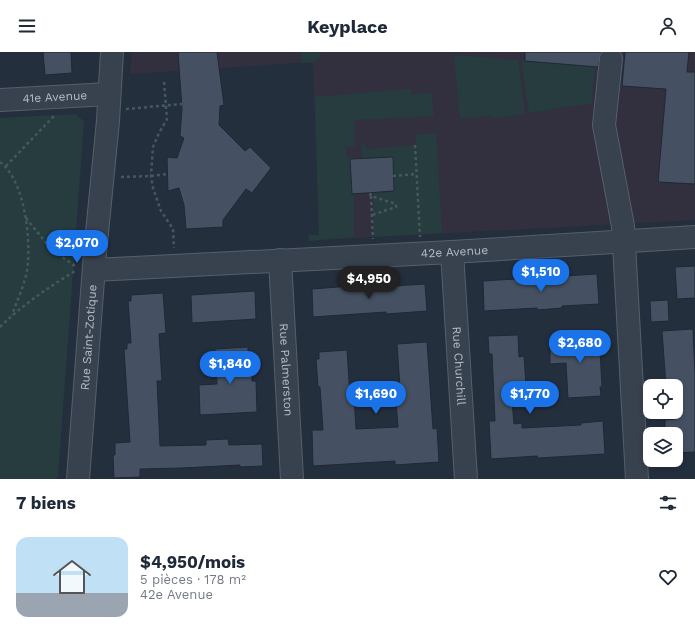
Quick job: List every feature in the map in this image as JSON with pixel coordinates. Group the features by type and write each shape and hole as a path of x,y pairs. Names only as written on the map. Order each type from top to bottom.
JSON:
{"street":[{"name":"Rue Saint-Zotique","path":"78,479 81,269 109,94 112,52"},
{"path":"611,59 604,125 623,226 637,479"},
{"name":"41e Avenue","path":"0,100 109,94"},
{"name":"42e Avenue","path":"81,269 452,252 695,237"},
{"name":"Rue Churchill","path":"452,252 466,479"},
{"name":"Rue Palmerston","path":"280,260 292,479"}],"path":[{"path":"164,82 167,118 158,133 153,147 151,176 158,206 173,230 174,251"},
{"path":"126,109 182,104"},
{"path":"6,166 57,113"},
{"path":"415,146 420,237"},
{"path":"0,162 6,166 20,192 26,218 28,263 21,290 12,315"},
{"path":"120,177 168,174"},
{"path":"394,176 417,174"},
{"path":"372,215 396,207 396,204 370,195 373,240"},
{"path":"0,327 12,315 47,289 81,269 51,249 26,218"}],"shaded area":[{"path":"132,52 695,52 695,220 319,240 313,62 130,74"}],"green space":[{"path":"301,52 321,52 320,58 314,62 302,63"},
{"path":"454,55 518,60 525,114 492,119 491,115 460,119"},
{"path":"521,61 595,67 592,103 529,113"},
{"path":"411,89 411,95 431,92 434,116 354,120 355,146 346,147 346,157 350,157 352,194 354,194 354,237 309,241 308,234 319,236 315,97"},
{"path":"76,114 84,122 58,476 56,479 0,479 0,118"},
{"path":"436,133 442,233 374,237 373,193 394,191 393,157 362,158 361,145 365,144 366,149 416,145 415,135"}],"building":[{"path":"43,52 71,52 72,73 45,75"},
{"path":"178,52 217,52 224,105 220,106 219,125 245,151 250,147 271,168 252,193 246,189 223,220 223,227 186,229 184,205 179,188 168,191 167,157 177,158 184,138 180,136 182,109"},
{"path":"525,52 601,52 598,67 525,61"},
{"path":"625,52 689,52 687,72 695,72 695,184 658,182 666,89 622,86"},
{"path":"393,157 394,191 352,194 350,159"},
{"path":"695,266 695,298 677,299 675,267"},
{"path":"597,274 599,304 562,306 562,308 537,310 537,308 484,311 483,281"},
{"path":"377,284 377,287 425,284 427,311 313,317 312,289"},
{"path":"255,291 256,319 192,323 191,295"},
{"path":"163,293 166,333 159,334 162,381 157,381 160,446 206,445 206,440 228,439 229,445 262,444 263,466 240,467 240,465 140,469 140,477 114,478 113,455 115,455 115,443 130,442 124,349 127,349 127,343 131,343 128,301 131,301 131,295"},
{"path":"668,300 669,321 651,322 650,301"},
{"path":"693,329 695,374 695,452 683,453 683,427 665,427 665,420 683,419 683,379 665,379 662,331"},
{"path":"599,331 602,387 600,387 601,396 568,398 566,363 550,364 550,343 572,342 571,333"},
{"path":"518,335 519,357 524,356 527,400 512,401 514,424 522,423 522,428 581,425 581,423 603,421 605,454 491,459 489,421 495,421 492,354 489,354 488,336"},
{"path":"427,342 433,429 437,428 439,462 395,465 395,461 313,466 312,430 323,430 320,387 318,387 316,359 319,359 319,352 347,350 350,397 354,396 356,429 398,427 395,388 400,387 397,344"},
{"path":"248,347 248,355 251,355 252,381 256,381 257,412 200,415 199,385 217,384 215,349"}]}
